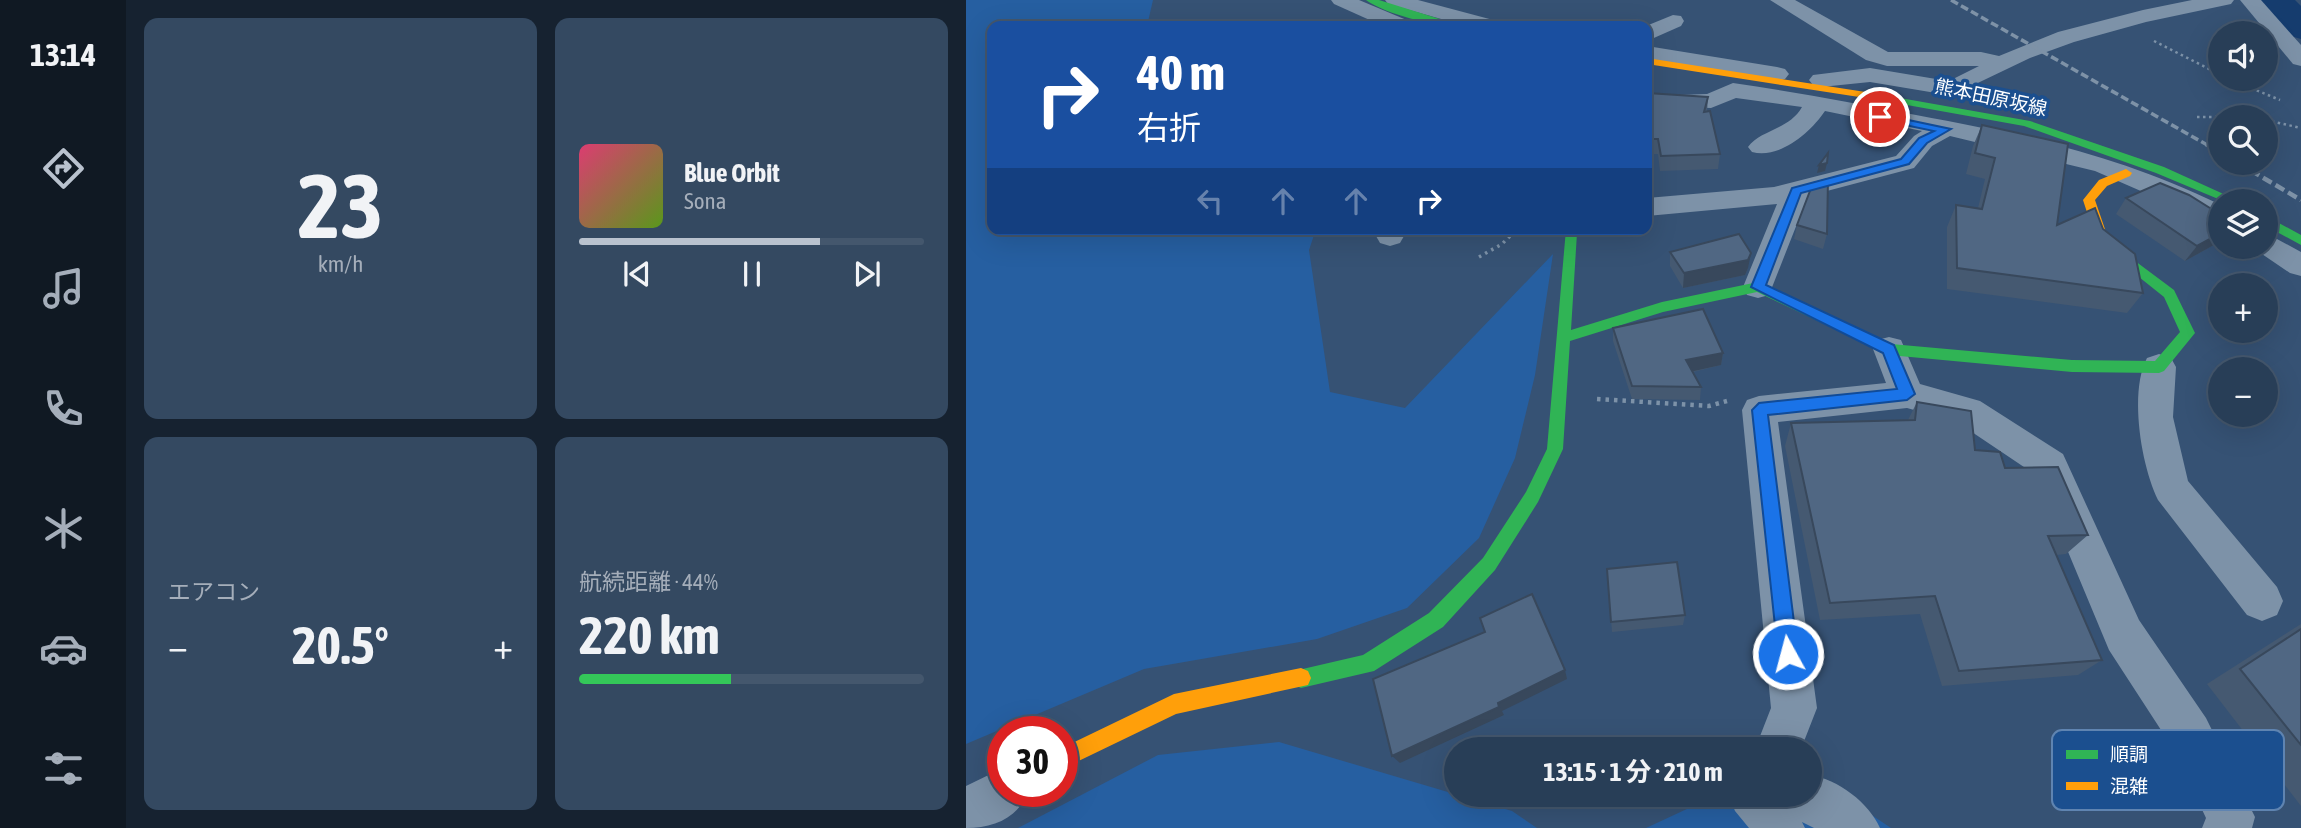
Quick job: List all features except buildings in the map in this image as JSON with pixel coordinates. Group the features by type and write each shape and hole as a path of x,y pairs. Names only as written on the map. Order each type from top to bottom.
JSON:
{"street":[{"path":"1341,0 1389,21"},
{"path":"1371,0 1398,11 1437,21"},
{"path":"1395,0 1471,21"},
{"path":"1780,0 1874,55 1887,59 1981,59 2000,63"},
{"path":"1652,80 1733,90 1831,92 1871,75 1942,87 1961,85 2036,47 2119,22 2224,0"},
{"path":"2250,0 2301,59"},
{"path":"1652,31 1672,21"},
{"path":"1652,54 1831,92 1945,129 2046,150 2126,173 2208,211"},
{"name":"熊本田原坂線","path":"1652,62 2026,123 2160,170 2208,190"},
{"path":"1660,100 1711,102 1733,90"},
{"path":"1761,147 1794,133 1810,119 1831,92"},
{"path":"1652,207 1774,196 1796,191 1905,162 1923,141 1945,129"},
{"path":"2126,173 2103,183 2089,200 2102,240 2169,294 2188,333 2159,367 2155,417 2171,488 2262,601"},
{"path":"1758,287 1796,191"},
{"path":"2278,227 2301,241"},
{"path":"1078,751 1174,705 1367,664 1436,620 1489,564 1532,497 1555,449 1561,397 1571,235"},
{"path":"2278,251 2301,267"},
{"path":"1565,337 1662,307 1758,287 1889,349 2072,366 2159,367"},
{"path":"1889,349 1907,394"},
{"path":"1783,737 1794,708 1759,410 1907,394 1968,411 2050,465 2124,635 2187,730"},
{"path":"966,813 987,801"},
{"path":"1822,804 1855,828"},
{"path":"1763,807 1780,828"},
{"path":"2227,828 2231,817 2228,810"}],"path":[{"path":"2119,22 2208,68"},
{"path":"2258,91 2280,100"},
{"path":"2197,117 2208,117"},
{"path":"2292,126 2301,122"},
{"path":"2278,123 2301,128"},
{"path":"1479,257 1502,244 1511,235"},
{"path":"1561,397 1709,406"}],"shaded area":[{"path":"966,0 1153,0 1148,21 987,21 987,235 1314,235 1309,250 1330,392 1405,408 1553,254 1535,375 1515,458 1479,538 1407,608 1317,639 1144,669 1032,716 987,716 987,735 966,744"},
{"path":"1279,742 1444,791 1444,807 1498,807 1512,811 1537,828 1018,828 1058,807 1078,807 1078,797 1158,755"},
{"path":"1822,785 1827,785 1891,828 1646,828 1691,807 1822,807"}],"waterway":[{"path":"2272,0 2301,27"}],"railway":[{"path":"1951,0 2208,145"},
{"path":"2258,175 2301,200"}],"traffic: fast":[{"path":"1371,0 1398,11 1437,21"},
{"path":"1872,96 2026,123 2160,170 2208,190"},
{"path":"2278,227 2301,241"},
{"path":"1301,678 1367,664 1436,620 1489,564 1532,497 1555,449 1571,235"},
{"path":"1565,337 1662,307 1758,287 1889,349 2072,366 2159,367 2188,333 2169,294 2119,254"}],"traffic: slow":[{"path":"1652,62 1872,96"},
{"path":"2119,254 2102,240 2089,200 2103,183 2126,173"},
{"path":"1078,751 1174,704 1301,678"}],"route":[{"path":"1788,654 1759,410 1907,394 1889,349 1758,287 1796,191 1905,162 1923,141 1945,129 1880,117"}]}
